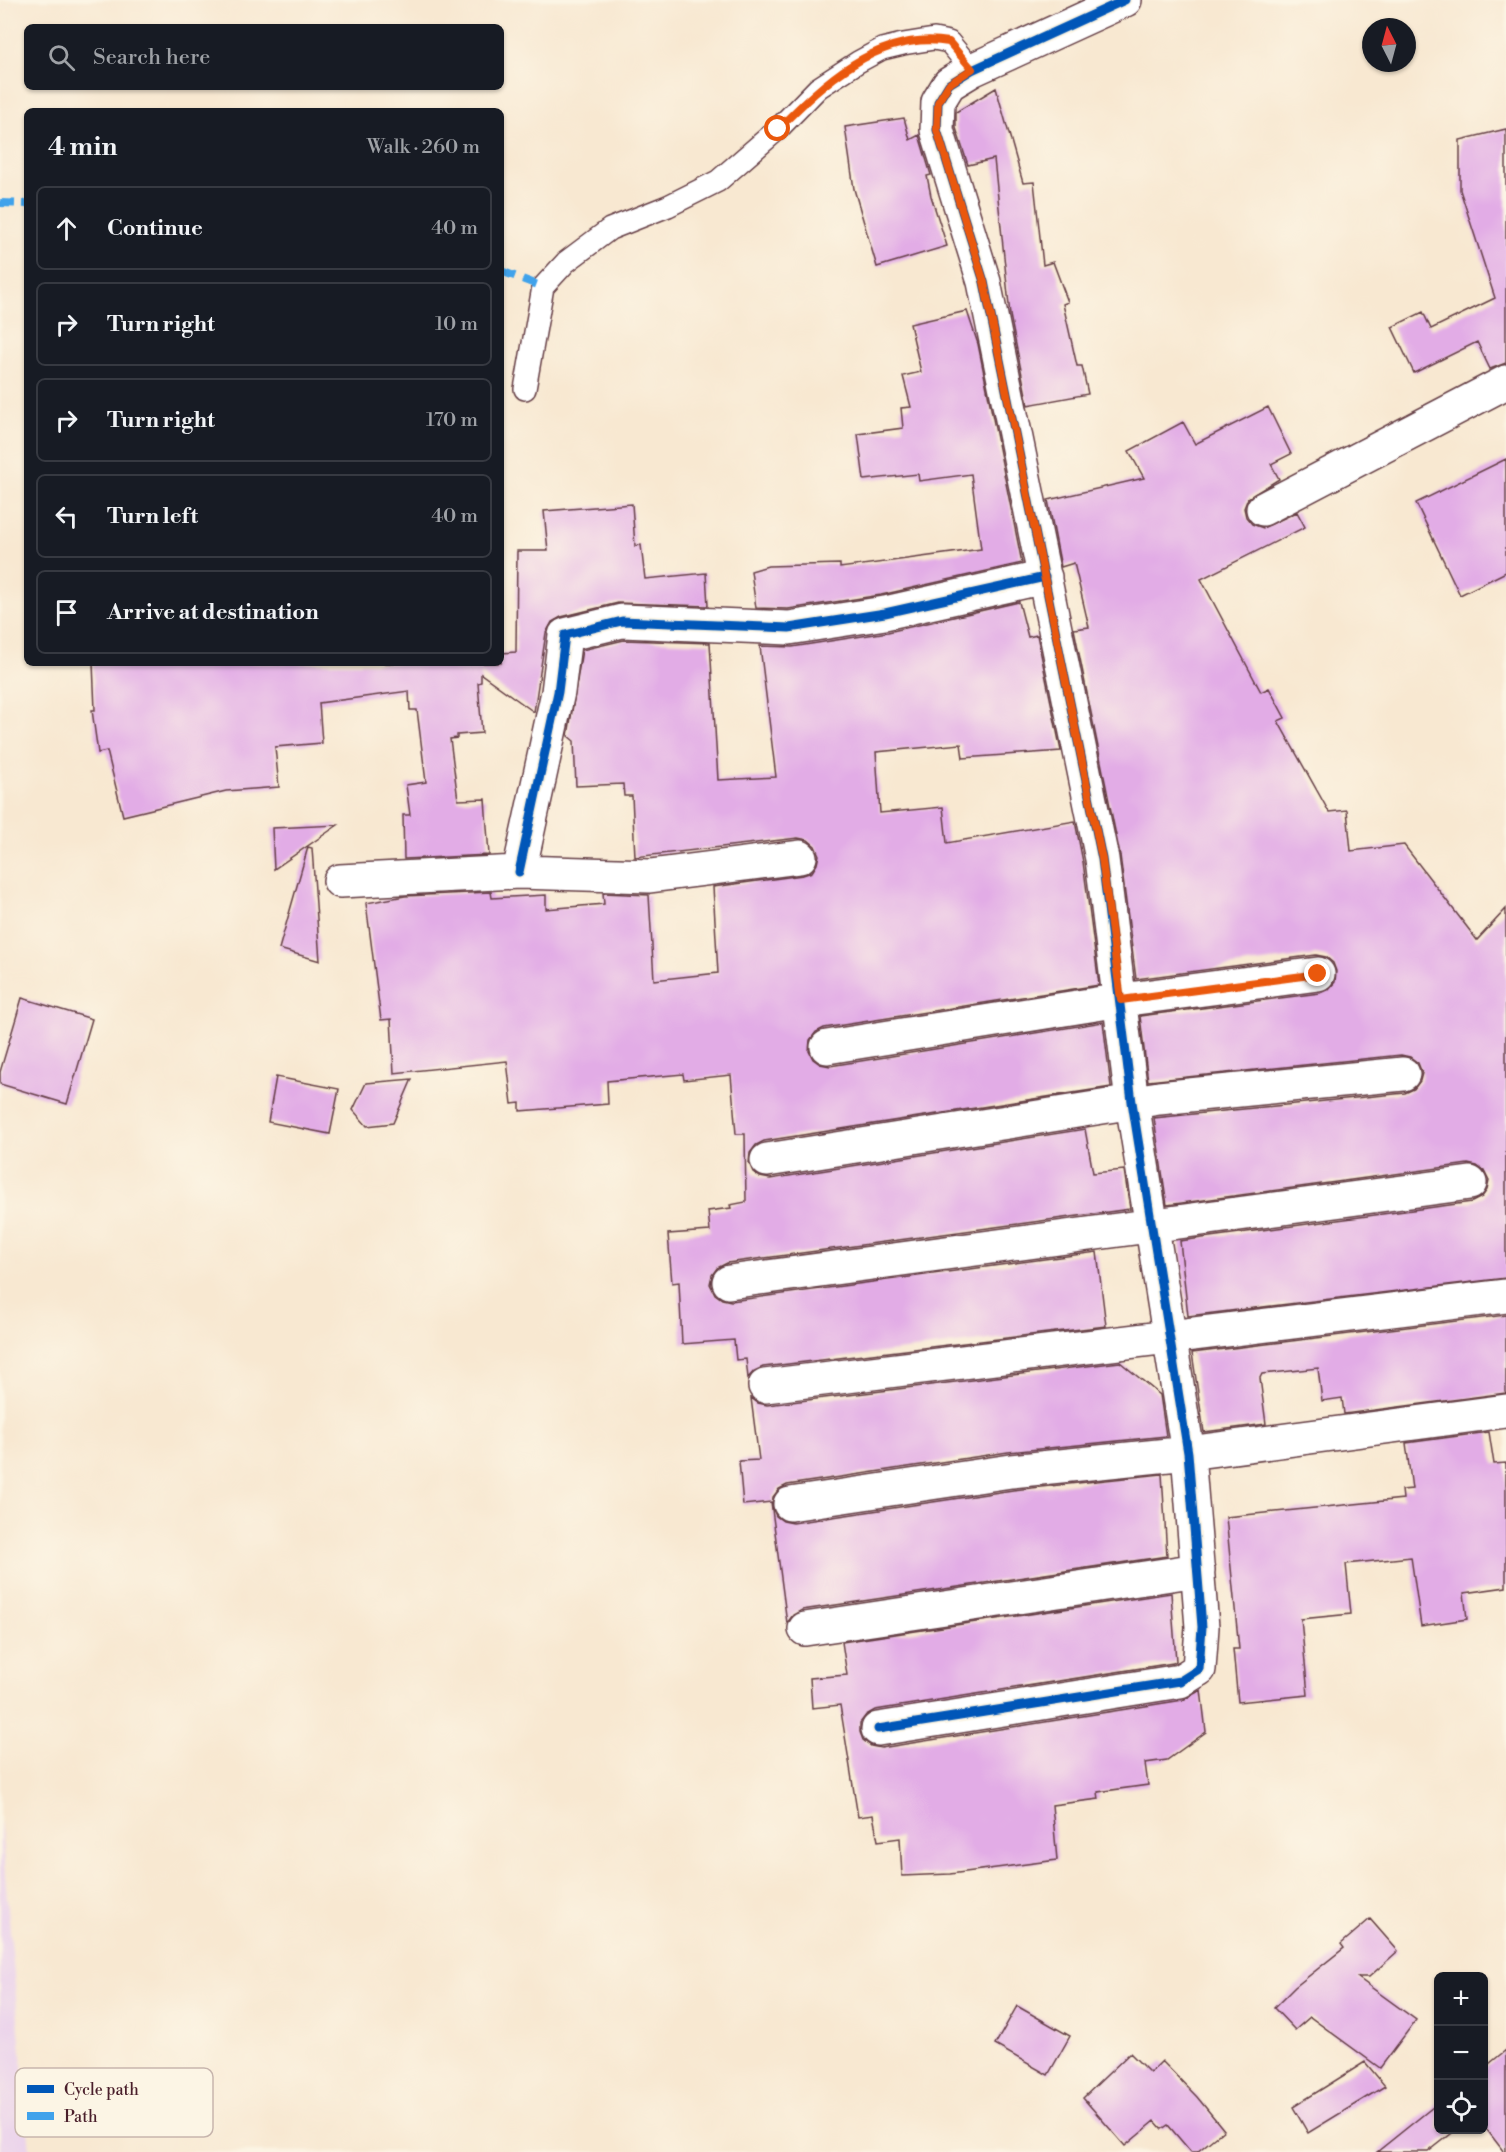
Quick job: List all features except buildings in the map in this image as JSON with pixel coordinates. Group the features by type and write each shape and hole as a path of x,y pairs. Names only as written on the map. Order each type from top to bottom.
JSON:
{"street":[{"path":"878,1729 1180,1681 1199,1669 1202,1627 1188,1453 1167,1339 1132,1102 1102,859 984,282 937,130 938,102 949,84 972,69 1125,0"},
{"path":"1263,509 1506,382"},
{"path":"519,872 558,692 565,635 622,621 789,628 885,614 1046,577"},
{"path":"340,881 519,872 650,876 800,857"},
{"path":"827,1047 1121,1000 1318,974"},
{"path":"767,1160 1132,1102 1403,1074"},
{"path":"729,1282 1470,1183"},
{"path":"765,1386 1167,1339 1506,1296"},
{"path":"790,1504 1011,1471 1188,1453 1506,1412"},
{"path":"805,1629 1198,1570"}],"lane":[{"path":"525,389 543,287 566,262 610,229 668,206 718,181 778,129 818,88 882,49 933,39 949,42 972,69"}],"shaded area":[{"path":"0,1820 22,2068 15,2068 15,2137 29,2137 30,2152 0,2152"}],"marked path":[{"path":"0,203 24,204"},
{"path":"504,272 543,287"}],"cycle path":[{"path":"878,1729 1180,1681 1199,1669 1202,1627 1188,1453 1132,1102 1102,859 984,282 937,130 938,102 949,84 972,70 1125,0"},
{"path":"519,872 558,692 565,635 622,621 789,628 885,613 1045,577"}],"route":[{"path":"778,129 818,88 882,49 933,39 949,42 972,69 949,84 938,102 937,130 984,282 1102,859 1121,1000 1318,974"}]}
